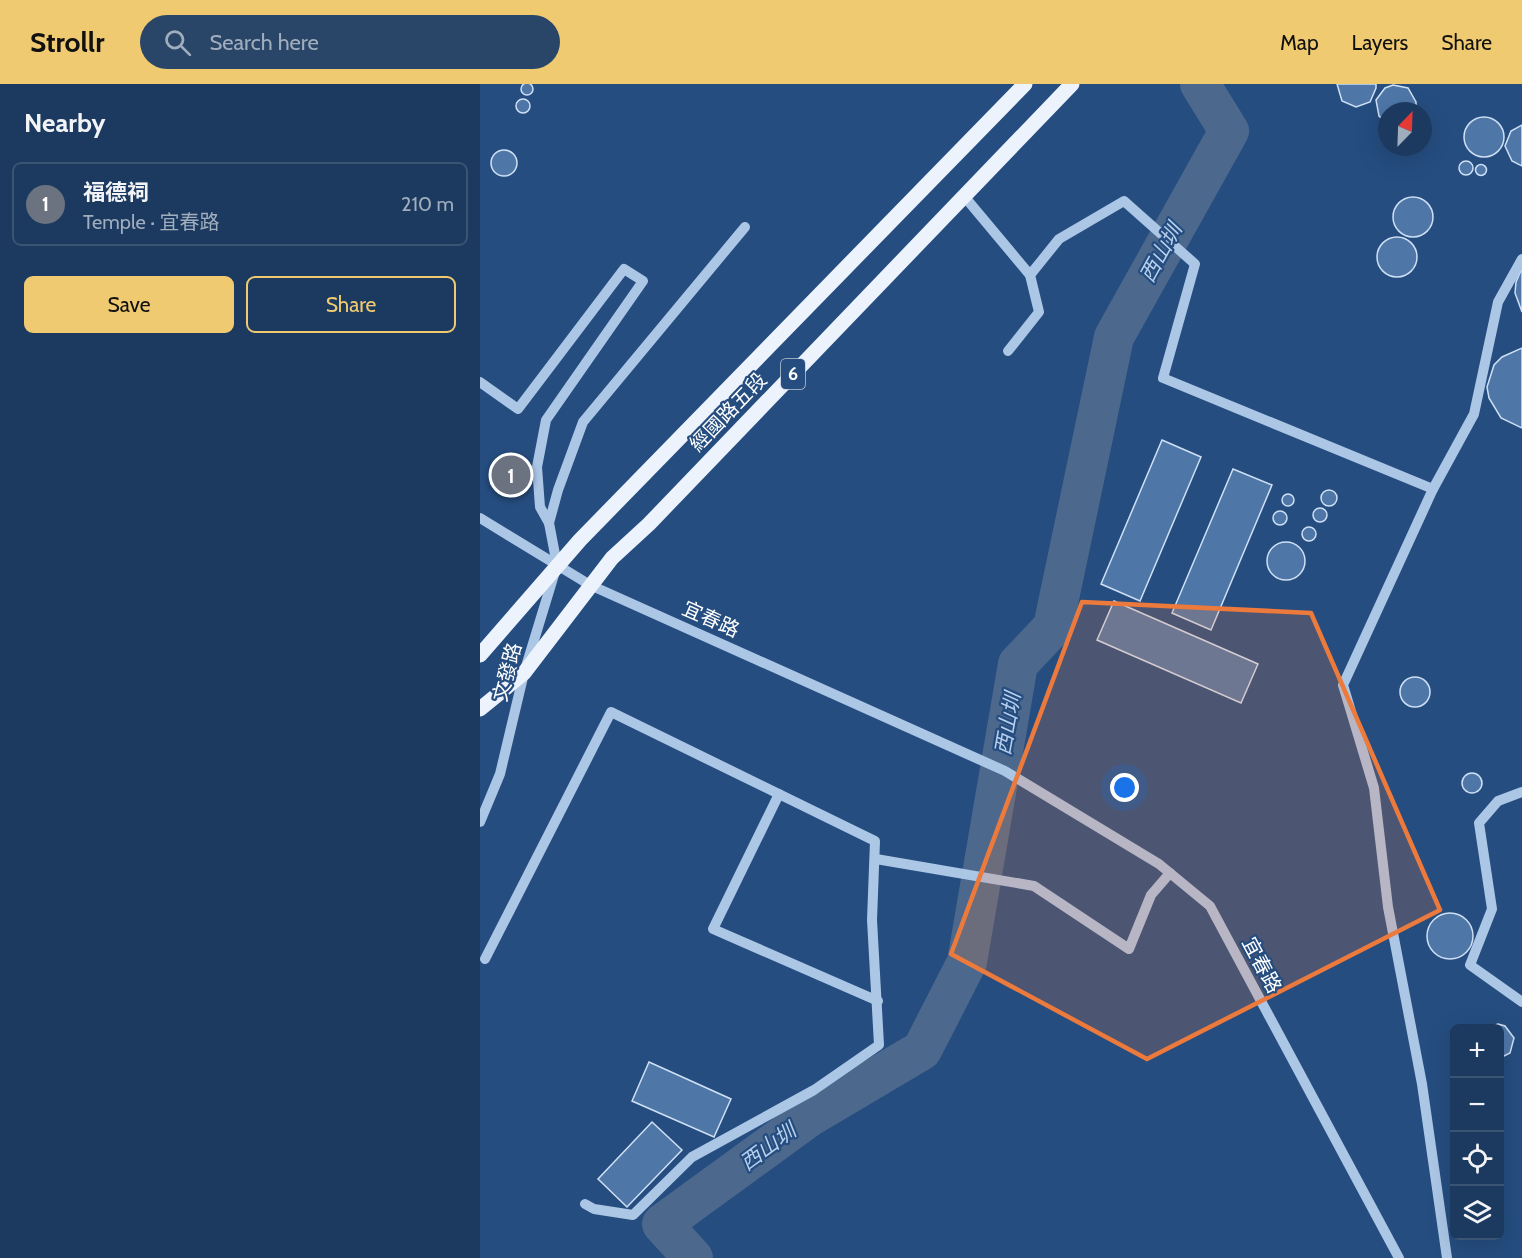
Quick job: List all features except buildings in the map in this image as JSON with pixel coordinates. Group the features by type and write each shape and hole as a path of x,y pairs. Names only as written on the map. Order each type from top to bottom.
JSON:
{"main road":[{"name":"經國路五段","path":"557,565 1025,84"},
{"name":"經國路五段","path":"524,673 612,558 649,524 1072,84"},
{"name":"6","path":"480,655 557,565"},
{"name":"6","path":"480,709 524,673"}],"street":[{"path":"964,196 1030,275 1039,312 1008,351"},
{"path":"1030,275 1059,239 1124,201 1195,264 1163,378 1433,489"},
{"path":"549,523 558,490 583,422 745,227"},
{"path":"1447,1258 1422,1084 1388,907 1374,788 1343,685 1433,489 1474,414 1498,302 1522,259"},
{"path":"480,382 518,409 624,269 643,281 546,420 537,467 540,507 549,523 557,565"},
{"name":"宜春路","path":"480,518 590,585 1005,771 1170,873 1210,906 1398,1258"},
{"name":"文發路","path":"480,822 500,774 524,673 557,565"},
{"path":"485,959 610,712 875,841 872,920 879,1045 814,1090 692,1156 633,1215 594,1209 585,1204"},
{"path":"1522,792 1498,801 1479,823 1492,909 1470,965 1522,1002"},
{"path":"779,794 713,929 878,1001"},
{"path":"876,859 1034,886 1129,949 1151,895 1170,873"}],"highlighted area":[{"path":"1082,602 1311,613 1440,910 1147,1059 951,954"}],"waterway":[{"name":"西山圳","path":"693,1258 662,1224 809,1117 922,1050 967,962 1018,664 1053,627 1114,337 1229,131 1200,84"}],"place":[{"name":"福德祠","path":"511,475"}]}
